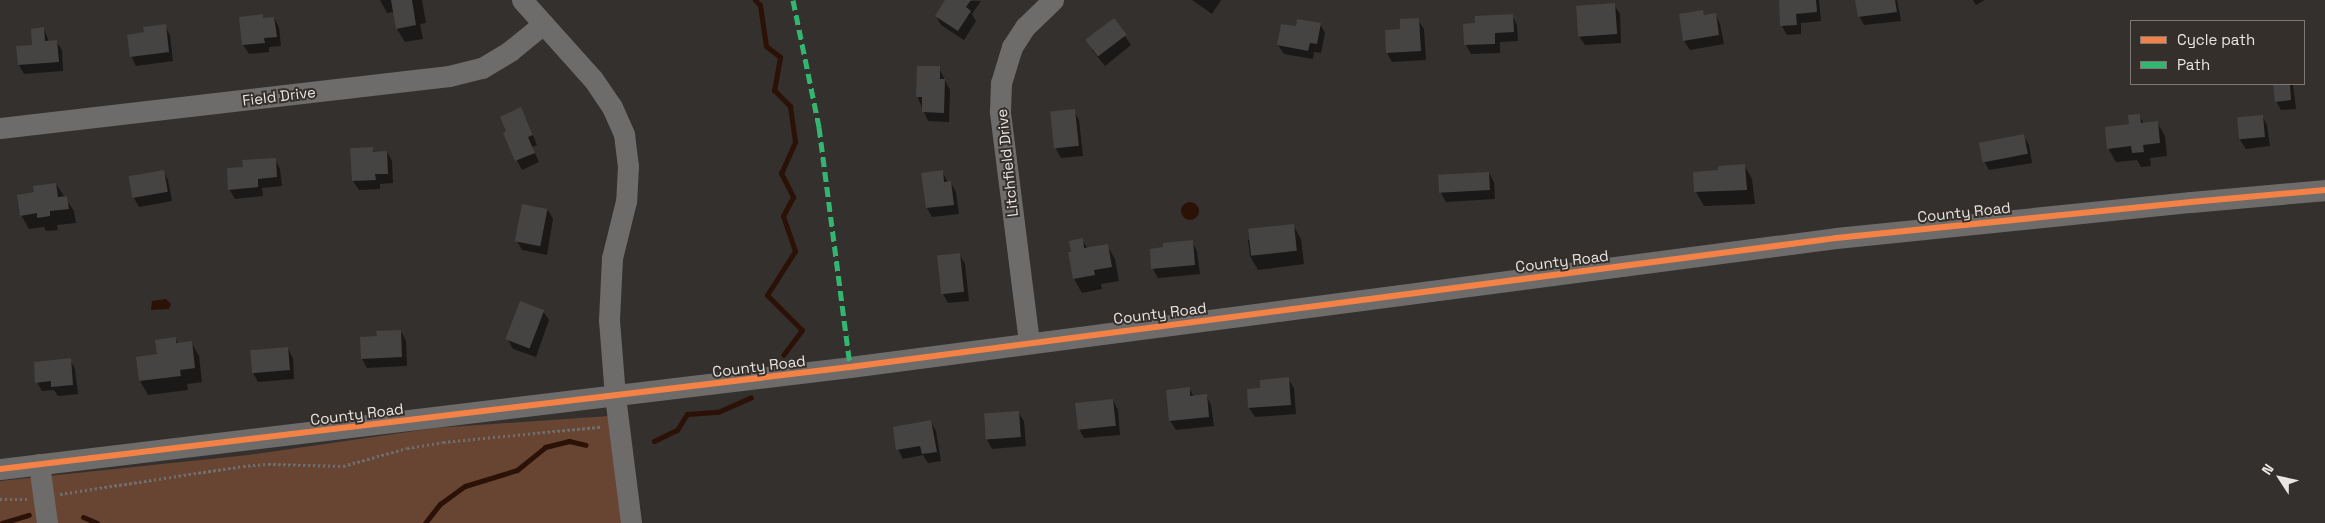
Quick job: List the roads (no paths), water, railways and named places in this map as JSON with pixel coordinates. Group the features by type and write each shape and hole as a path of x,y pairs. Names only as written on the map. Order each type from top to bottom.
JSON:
{"street":[{"path":"522,0 593,79 612,107 624,134 628,166 626,201 612,258 609,320 615,396 632,523"},
{"name":"Litchfield Drive","path":"1029,342 1002,131 1000,111 1001,82 1012,47 1025,27 1053,0"},
{"name":"Field Drive","path":"0,128 449,76 482,68 510,51 543,24"},
{"name":"County Road","path":"0,469 615,396 1836,238 2325,190"},
{"path":"39,464 47,523"}],"waterway":[{"path":"755,0 760,5 766,46 780,57 774,90 790,106 795,142 781,173 793,197 783,216 795,251 767,295 802,330 783,355"},
{"path":"654,441 677,430 687,414 718,412 751,397"},
{"path":"425,523 440,504 465,486 517,470 545,447 569,441 586,445"},
{"path":"2,523 29,515"},
{"path":"83,517 97,523"}]}
